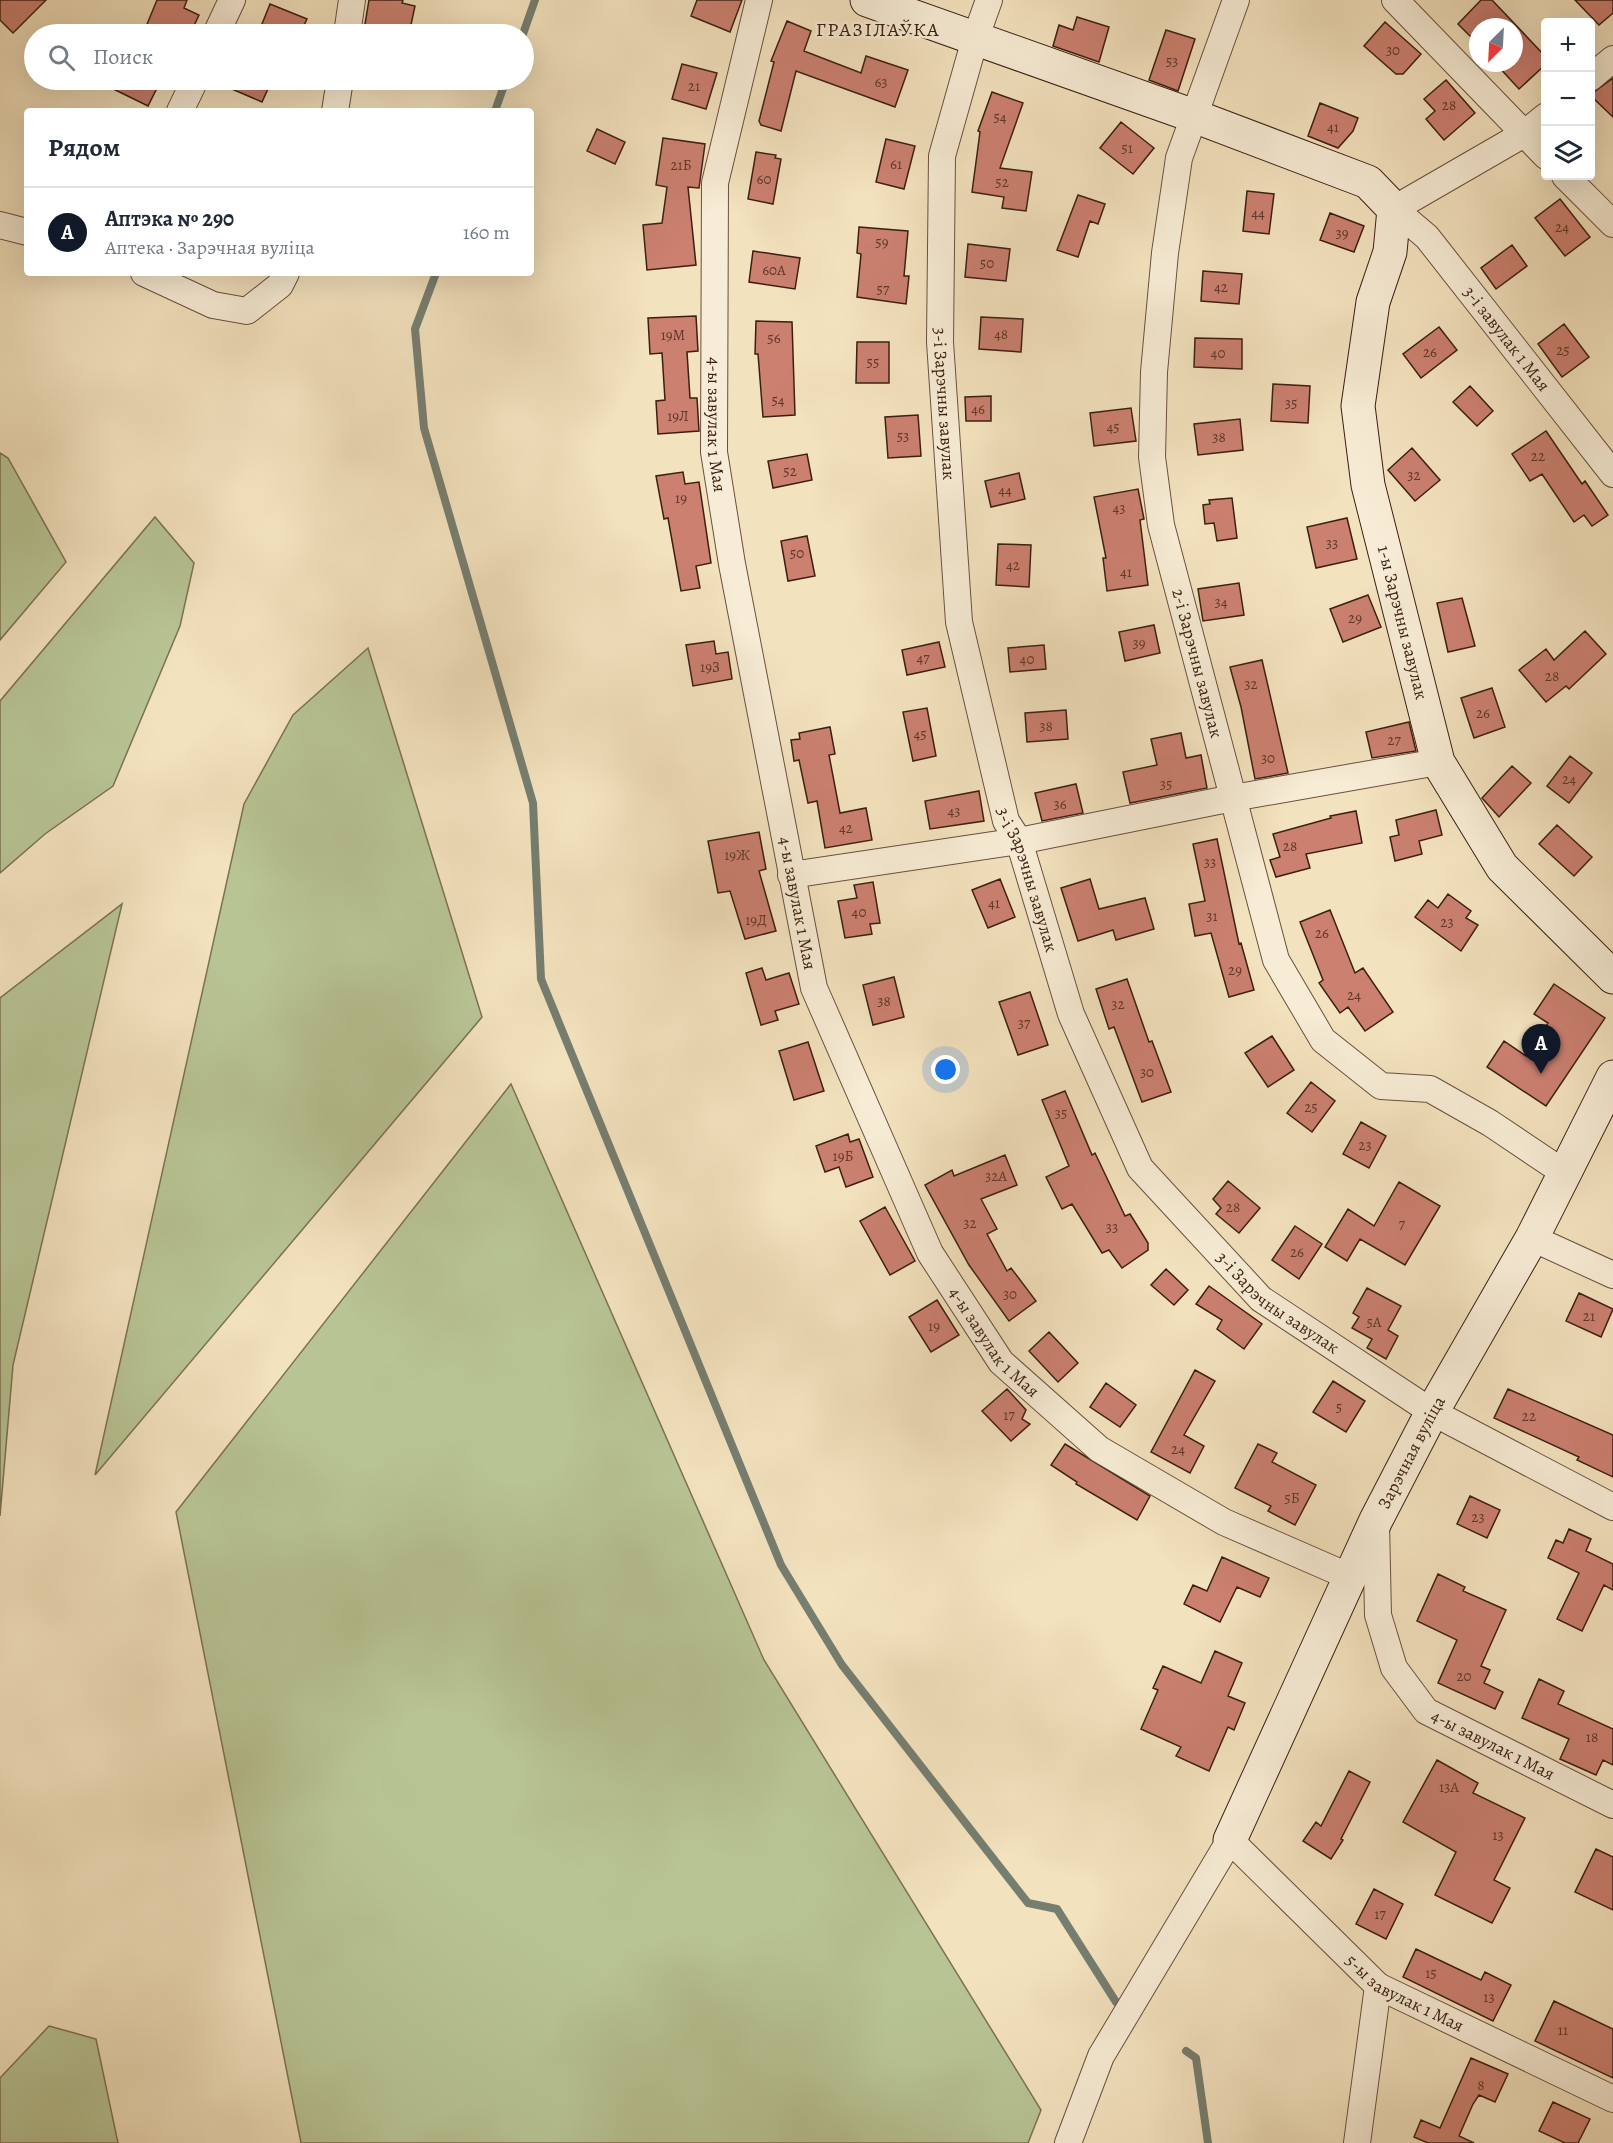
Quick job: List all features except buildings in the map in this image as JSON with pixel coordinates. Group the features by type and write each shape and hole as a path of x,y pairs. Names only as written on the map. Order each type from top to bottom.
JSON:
{"street":[{"path":"221,24 232,0"},
{"path":"348,24 352,0"},
{"name":"4-ы завулак 1 Мая","path":"759,0 715,183 714,452 732,564 791,875 819,999 930,1253 1001,1362 1099,1449 1224,1522 1348,1576"},
{"path":"867,0 1194,116 1368,182 1394,209 1524,134 1541,119"},
{"name":"3-і Зарэчны завулак","path":"989,0 975,39 942,156 940,342 959,622 1006,821 1019,841 1071,1014 1140,1168 1261,1299 1432,1412 1613,1507"},
{"name":"2-і Зарэчны завулак","path":"1236,0 1179,158 1165,253 1154,372 1152,457 1161,525 1276,960 1323,1040 1381,1086 1430,1089 1490,1123 1563,1172"},
{"path":"1395,0 1541,152"},
{"path":"1595,74 1613,59"},
{"path":"181,108 190,90"},
{"path":"335,108 338,90"},
{"path":"1569,180 1613,224"},
{"name":"3-і завулак 1 Мая","path":"1394,209 1427,237 1613,474"},
{"name":"1-ы Зарэчны завулак","path":"1394,209 1390,252 1373,302 1358,406 1368,485 1438,762 1502,867 1613,977"},
{"path":"0,225 24,231"},
{"path":"150,276 213,305 247,311 280,285 284,276"},
{"path":"791,875 1019,841 1233,798 1438,762"},
{"name":"Зарэчная вуліца","path":"1230,1840 1348,1576 1376,1520 1432,1412 1532,1238 1563,1172 1613,1077"},
{"path":"1532,1238 1613,1275"},
{"name":"4-ы завулак 1 Мая","path":"1376,1520 1378,1615 1395,1668 1426,1711 1613,1805"},
{"path":"1068,2143 1101,2056 1230,1840"},
{"name":"5-ы завулак 1 Мая","path":"1230,1840 1378,1986 1613,2099"},
{"path":"1357,2143 1378,1986"}],"green space":[{"path":"0,453 8,458 66,562 0,640"},
{"path":"155,517 194,563 180,626 113,786 45,834 0,873 0,701"},
{"path":"368,648 482,1017 95,1475 244,804 293,715"},
{"path":"122,904 13,1365 0,1516 0,998"},
{"path":"511,1084 764,1660 1041,2110 1028,2143 301,2143 176,1512"},
{"path":"49,2026 96,2039 118,2143 0,2143 0,2078"}],"waterway":[{"path":"527,24 535,0"},
{"path":"496,108 502,90"},
{"path":"435,276 415,329 424,428 533,803 541,979 781,1565 842,1665 1028,1903 1057,1909 1116,2002"},
{"path":"1186,2051 1196,2058 1208,2143"}],"place":[{"name":"Аптэка № 290","path":"1541,1074"}],"district":[{"name":"ГРАЗІЛАЎКА","path":"878,29"}]}
